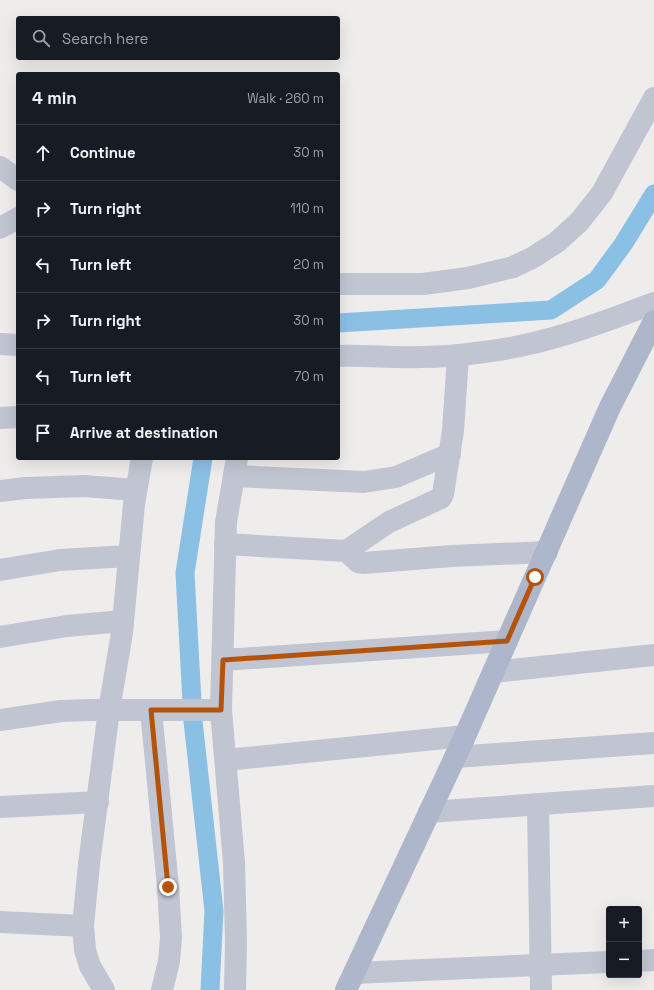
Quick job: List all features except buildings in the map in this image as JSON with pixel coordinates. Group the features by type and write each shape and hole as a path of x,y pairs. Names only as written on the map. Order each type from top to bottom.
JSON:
{"main road":[{"path":"350,982 465,736 610,407 654,321"}],"street":[{"path":"340,284 423,284 468,278 513,267 532,258 557,242 579,222 602,193 654,98"},
{"path":"0,167 16,179"},
{"path":"0,228 16,219"},
{"path":"340,356 421,357 485,352 531,344 569,334 654,303"},
{"path":"0,344 16,344"},
{"path":"225,544 346,551 389,522 441,498 443,494 453,431 458,354"},
{"path":"0,418 16,417"},
{"path":"235,990 236,940 234,863 226,760 212,710 223,660 226,522 235,467 364,482 396,477 450,454"},
{"path":"104,990 90,966 85,950 83,926 89,864 109,710 123,620 136,490 142,460"},
{"path":"0,491 25,488 84,486 136,490"},
{"path":"346,551 358,562 363,564 452,556 547,552"},
{"path":"0,570 60,560 129,556"},
{"path":"0,637 67,626 123,620"},
{"path":"223,660 507,641"},
{"path":"493,672 654,655"},
{"path":"153,710 171,938 170,961 162,990"},
{"path":"0,720 61,711 212,710"},
{"path":"226,760 465,736"},
{"path":"455,757 654,743"},
{"path":"429,812 654,796"},
{"path":"0,807 98,802"},
{"path":"538,804 541,990"},
{"path":"0,922 83,926"},
{"path":"642,961 654,960"},
{"path":"350,982 541,965 606,962"}],"waterway":[{"path":"340,323 551,310 597,280 624,243 654,194"},
{"path":"203,460 185,573 193,721 214,911 210,990"}],"route":[{"path":"168,887 151,710 221,710 223,660 507,641 535,577"}]}
